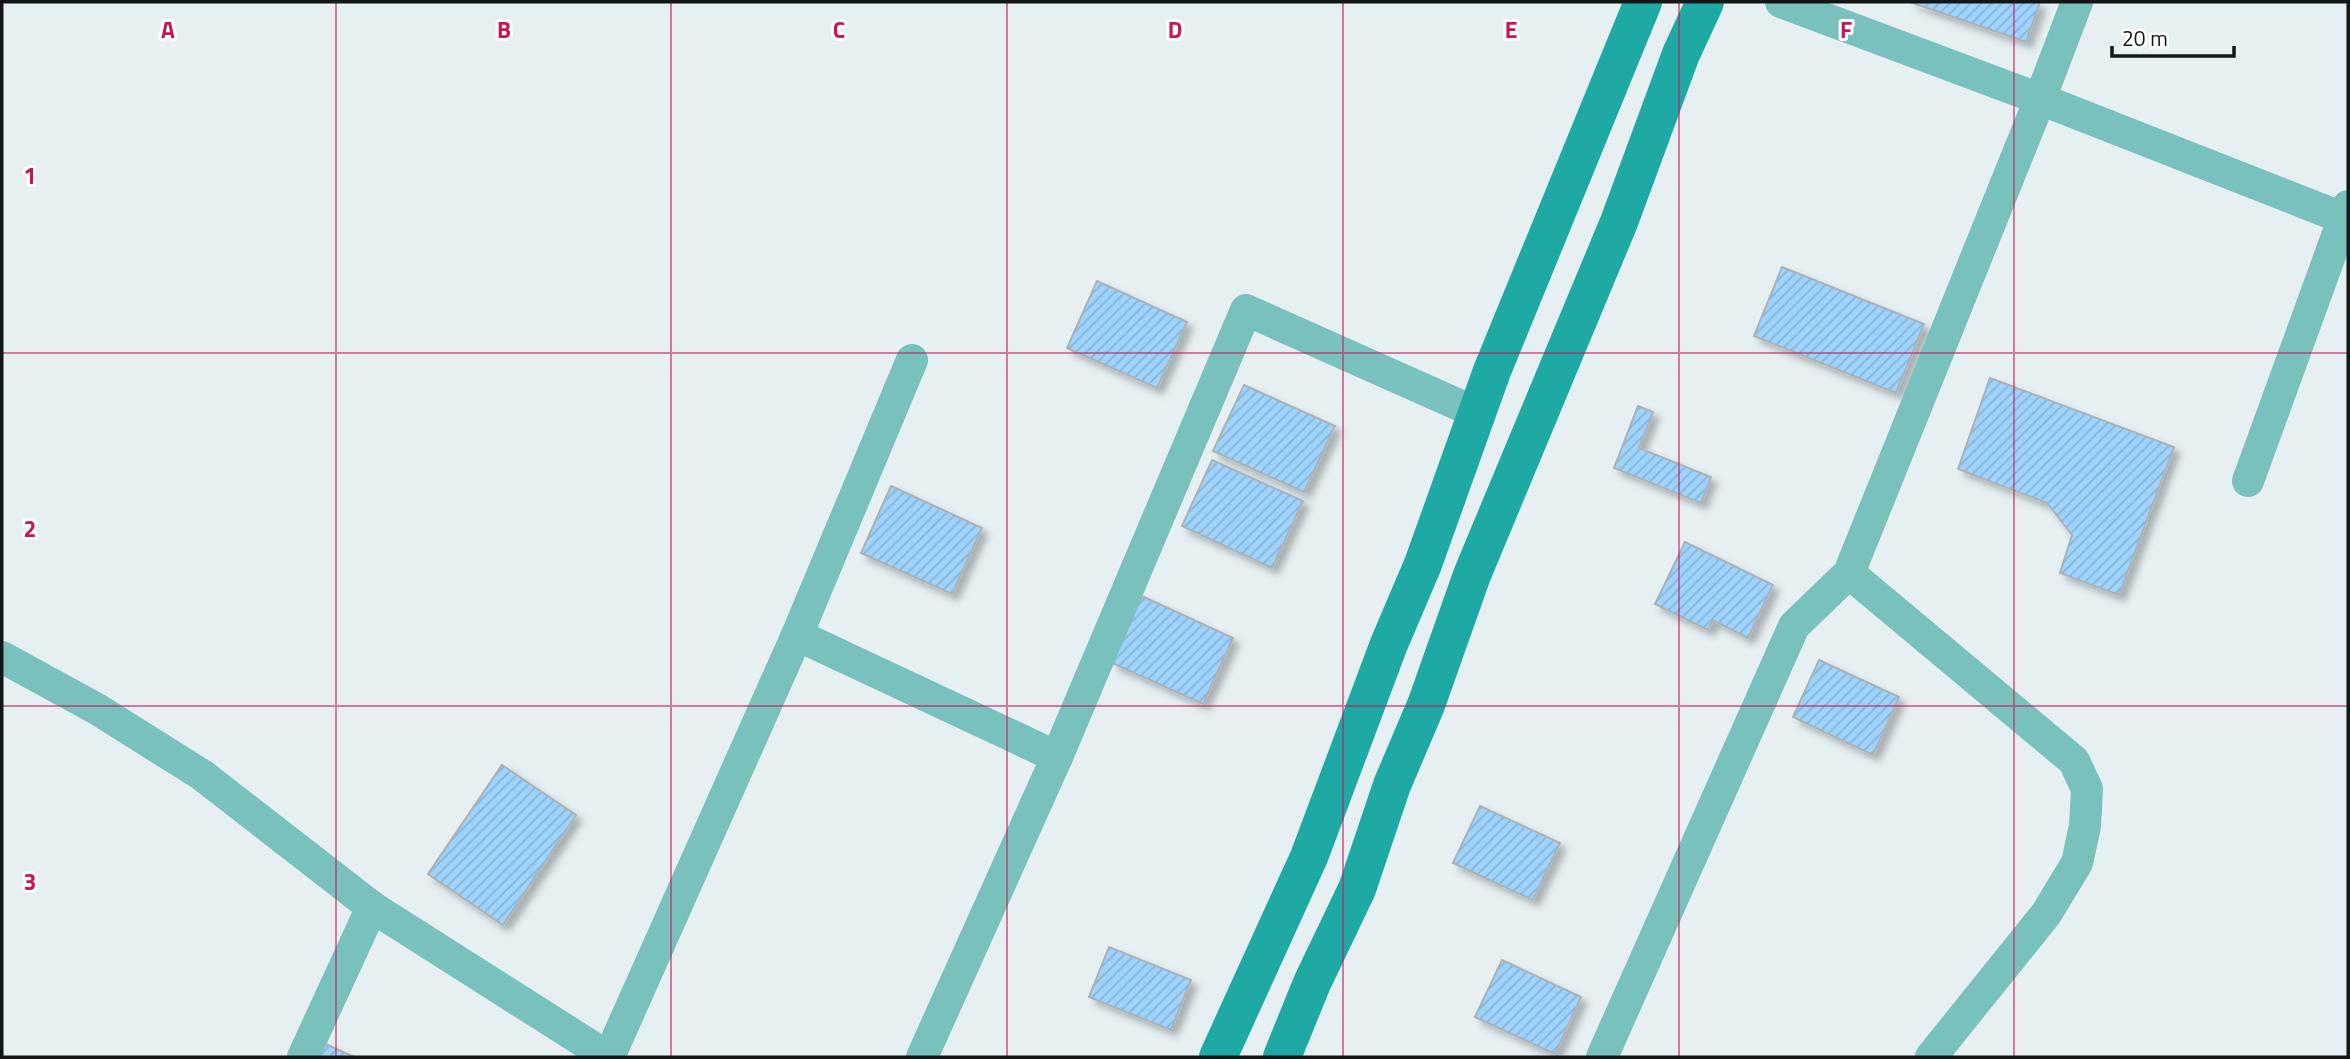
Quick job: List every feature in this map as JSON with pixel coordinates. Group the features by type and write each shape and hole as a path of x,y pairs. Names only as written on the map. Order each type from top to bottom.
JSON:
{"street":[{"path":"1218,1057 1309,857 1389,644 1423,564 1477,413 1643,2"},
{"path":"1282,1057 1312,983 1357,890 1392,785 1426,705 1472,575 1619,222 1681,54 1705,2"},
{"path":"1781,2 2347,214 2248,481"},
{"path":"1602,1057 1794,626 1849,573 2077,2"},
{"path":"922,1057 1057,757 1246,310 1477,413"},
{"path":"2,657 97,709 202,775 372,907 608,1057 797,635 912,360"},
{"path":"1849,573 2074,761 2087,789 2085,826 2077,863 2046,914 1931,1057"},
{"path":"797,635 1057,757"},
{"path":"303,1057 372,907"}],"building":[{"path":"1910,2 2040,2 2026,42"},
{"path":"1782,267 1924,324 1896,393 1754,336"},
{"path":"1097,281 1187,322 1157,388 1067,348"},
{"path":"1990,378 2174,447 2119,595 2060,573 2072,535 2047,503 1958,469"},
{"path":"1244,385 1335,426 1304,492 1213,451"},
{"path":"1638,406 1653,412 1639,448 1711,477 1701,503 1614,468"},
{"path":"1212,460 1303,501 1272,568 1182,526"},
{"path":"891,486 982,528 952,594 861,553"},
{"path":"1685,542 1773,585 1748,638 1713,620 1708,630 1655,604"},
{"path":"1142,596 1233,638 1203,704 1112,663"},
{"path":"1819,660 1899,697 1873,755 1793,717"},
{"path":"502,765 576,815 503,925 428,874"},
{"path":"1480,806 1560,843 1533,900 1453,863"},
{"path":"1109,947 1191,980 1171,1030 1089,997"},
{"path":"1502,960 1581,997 1555,1054 1475,1017"},
{"path":"321,1042 354,1057 315,1057"}]}
